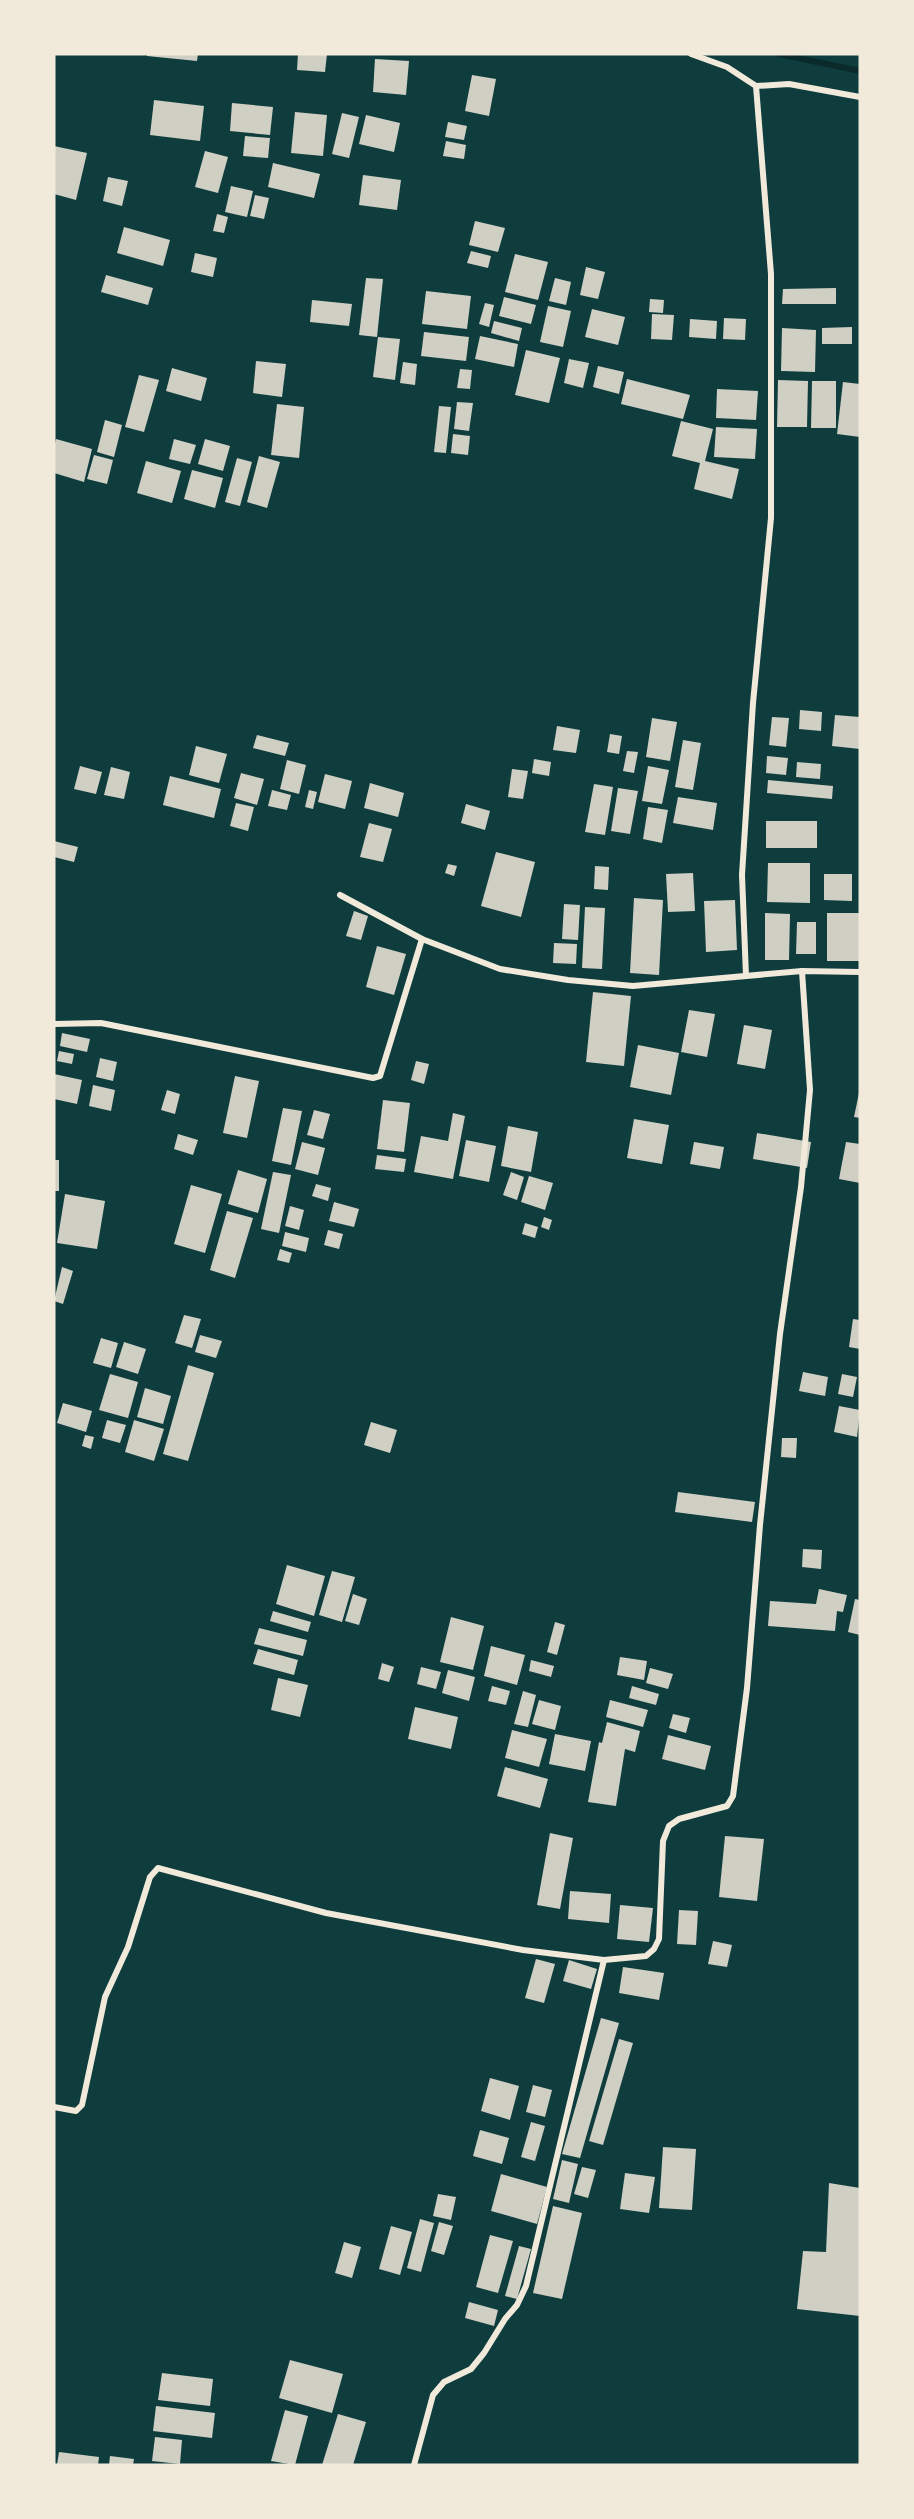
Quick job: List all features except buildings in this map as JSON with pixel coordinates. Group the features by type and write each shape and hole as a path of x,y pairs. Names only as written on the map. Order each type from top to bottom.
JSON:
{"street":[{"path":"691,54 727,67 756,86 789,84 860,97"},
{"path":"746,976 742,875 753,703 771,518 771,274 756,86"},
{"path":"340,895 422,939 500,969 568,980 633,986 802,971 860,972"},
{"path":"54,1024 102,1023 373,1078 380,1076 422,939"},
{"path":"54,2107 76,2111 82,2105 105,1997 128,1947 150,1877 158,1868 326,1914 524,1950 604,1960 646,1956 654,1949 658,1939 663,1841 669,1826 679,1819 727,1806 733,1797 747,1688 760,1525 780,1334 801,1187 810,1090 802,971"},
{"path":"414,2465 433,2395 444,2382 471,2369 517,2305 526,2286 604,1960"}],"waterway":[{"path":"779,54 860,71"}]}
